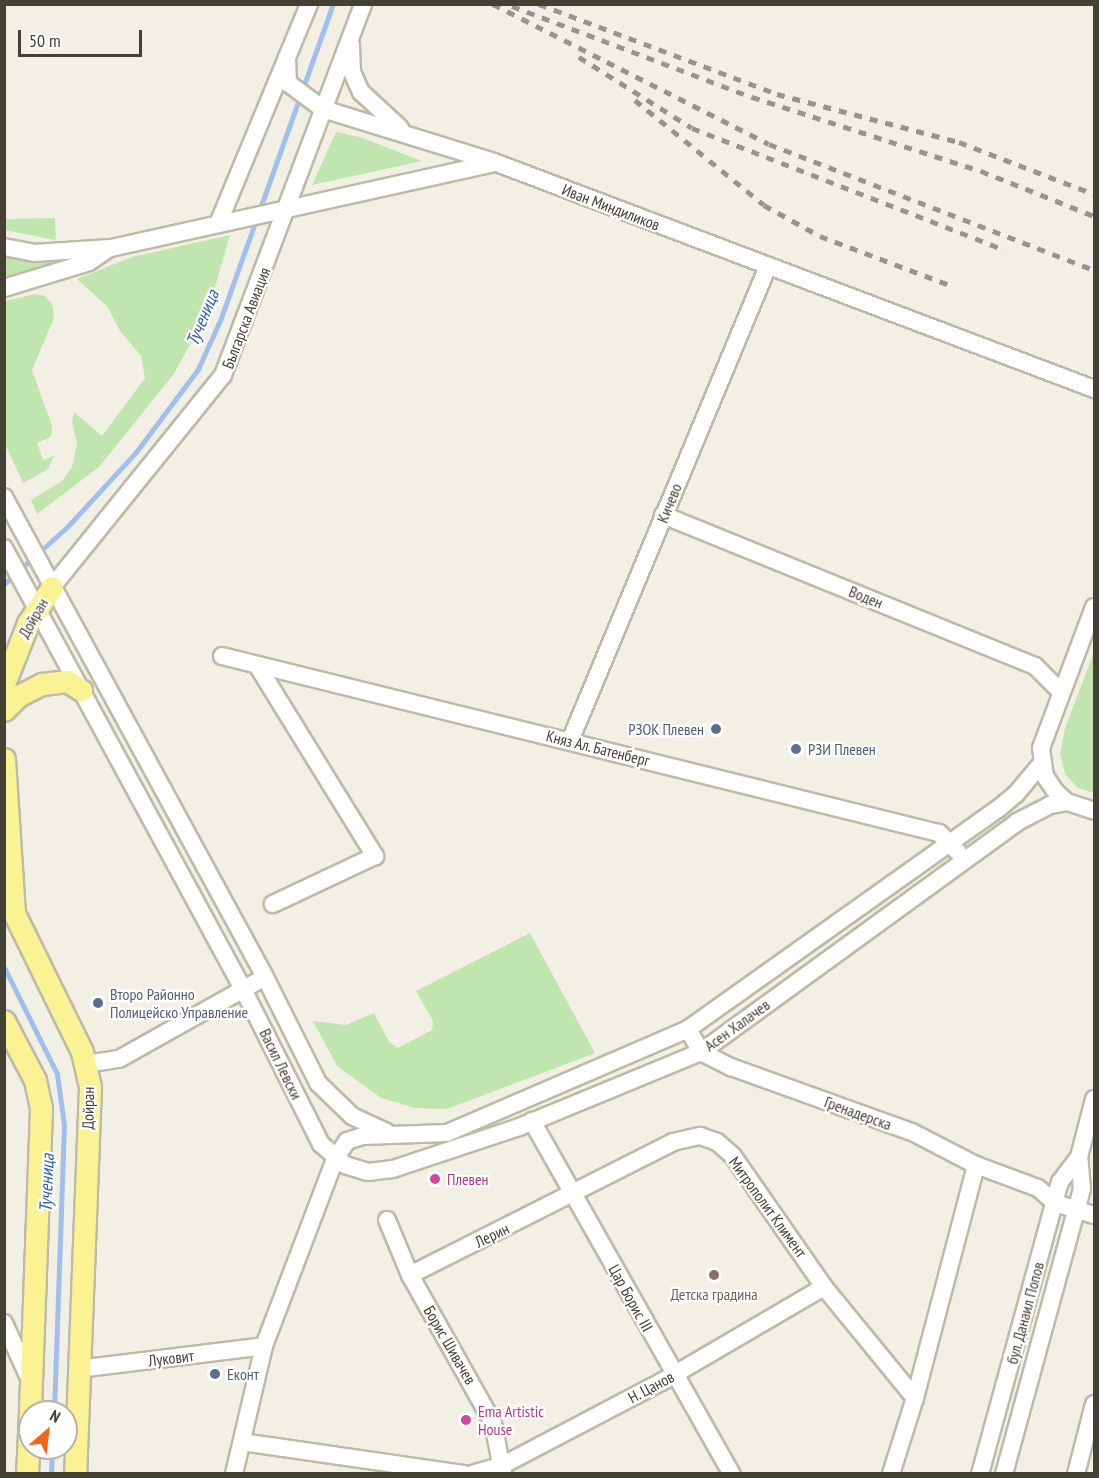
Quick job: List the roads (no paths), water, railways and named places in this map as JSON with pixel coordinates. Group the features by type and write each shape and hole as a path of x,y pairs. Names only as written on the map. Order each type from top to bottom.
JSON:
{"main road":[{"name":"Дойран","path":"4,684 13,655 37,608 52,587"},
{"path":"4,710 18,696 42,684 67,681 81,690"},
{"name":"Дойран","path":"4,759 14,913 86,1064 90,1087 75,1473"},
{"path":"4,1021 35,1080 40,1109 31,1400"}],"street":[{"path":"218,224 309,4"},
{"name":"Българска Авиация","path":"52,587 215,389 229,363 318,107 363,4"},
{"path":"354,28 350,61 361,92 408,134"},
{"path":"287,57 285,72 291,87 318,107"},
{"name":"Иван Миндиликов","path":"318,107 494,162 1095,389"},
{"path":"4,247 34,253 111,248 494,162"},
{"path":"4,288 88,262 111,248"},
{"name":"Кичево","path":"570,741 768,266"},
{"name":"Васил Левски","path":"4,497 327,1094 366,1125 408,1137"},
{"name":"Воден","path":"663,515 1035,666 1061,692"},
{"name":"Васил Левски","path":"4,548 243,989 314,1132 335,1159"},
{"path":"1095,608 1041,748 1042,763 1054,791 1067,802 1095,811"},
{"name":"Княз Ал. Батенберг","path":"222,656 939,833 964,860"},
{"path":"257,665 375,856 273,904"},
{"name":"Асен Халачев","path":"1042,763 1016,794 950,844 688,1029 458,1129 433,1137 355,1138 342,1146 335,1159 368,1172 393,1169 532,1121 701,1052 1032,813 1067,802"},
{"path":"86,1064 119,1059 265,977"},
{"path":"688,1029 701,1052"},
{"name":"Гренадерска","path":"701,1052 731,1067 912,1132 976,1165 1038,1188 1055,1203 1095,1215"},
{"name":"бул. Данаил Попов","path":"980,1473 1060,1182 1079,1157 1095,1100"},
{"name":"Цар Борис III","path":"532,1121 674,1375 732,1473"},
{"name":"Митрополит Климент","path":"573,1195 673,1142 700,1136 717,1142 733,1156 824,1287 915,1398"},
{"name":"бул. Данаил Попов","path":"1004,1473 1076,1210 1088,1190 1079,1157"},
{"path":"234,1473 264,1346 335,1159"},
{"path":"891,1473 915,1398 976,1165"},
{"path":"1038,1188 1060,1182 1088,1190"},
{"name":"Лерин","path":"410,1275 573,1195"},
{"name":"Борис Шивачев","path":"387,1220 410,1275 493,1423 503,1469"},
{"name":"Н. Цанов","path":"472,1473 503,1469 674,1375 824,1287"},
{"path":"4,1323 32,1383"},
{"name":"Луковит","path":"78,1369 264,1346"},
{"path":"1081,1472 1095,1404"},
{"path":"242,1442 465,1473"}],"waterway":[{"name":"Тученица","path":"4,584 68,526 136,452 198,369 221,318 333,4"},
{"name":"Тученица","path":"4,967 57,1074 64,1125 54,1400"},
{"name":"Тученица","path":"51,1474 52,1460"}],"railway":[{"path":"493,4 769,144 1094,270"},
{"path":"539,4 777,94 959,142 1094,194"},
{"path":"512,6 752,97 981,171 1094,216"},
{"path":"579,57 692,128 1005,250"},
{"path":"635,100 764,205 820,236 952,286"}],"place":[{"name":"РЗОК Плевен","path":"716,729"},
{"name":"РЗИ Плевен","path":"796,749"},
{"name":"Второ Районно Полицейско Управление","path":"98,1003"},
{"name":"Плевен","path":"435,1179"},
{"name":"Детска градина","path":"714,1275"},
{"name":"Еконт","path":"215,1374"},
{"name":"Ema Artistic House","path":"466,1420"}]}
